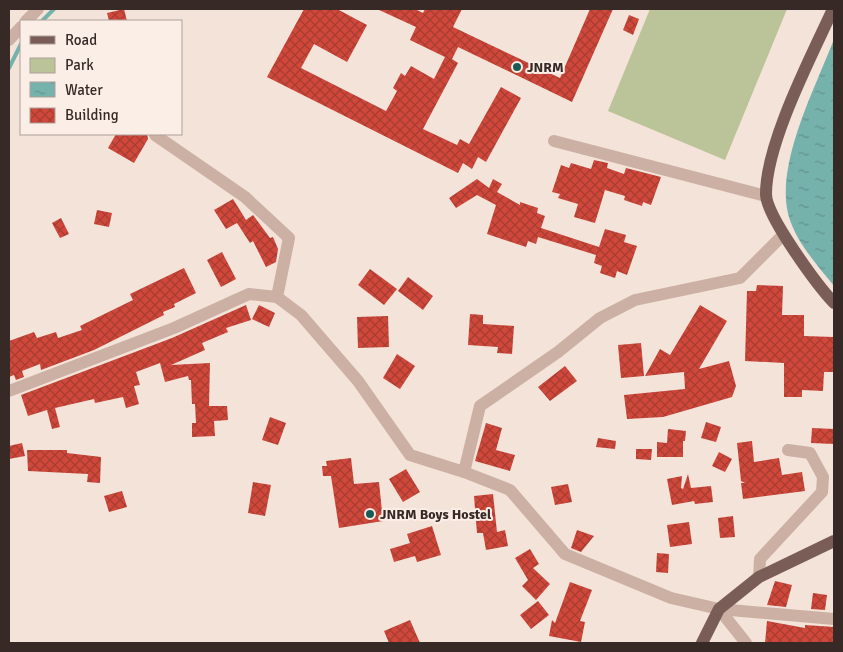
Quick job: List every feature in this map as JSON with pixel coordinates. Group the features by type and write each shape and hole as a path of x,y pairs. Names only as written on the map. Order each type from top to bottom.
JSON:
{"main road":[{"path":"833,9 782,126 772,158 766,196 783,235 834,303"},
{"path":"702,643 719,609 759,577 834,541"}],"street":[{"path":"27,20 38,9"},
{"path":"9,40 20,28"},
{"path":"156,135 245,197 289,238 277,297"},
{"path":"554,141 766,196"},
{"path":"464,472 480,406 558,352 600,318 635,300 740,278 783,235"},
{"path":"9,391 174,328 249,294 277,297 301,315 358,380 410,455 464,472 510,490 566,554 671,598 719,609 834,619"},
{"path":"759,577 760,559 822,492 823,477 810,453 788,450"},
{"path":"719,609 746,643"}],"green space":[{"path":"650,9 787,9 725,160 608,111"}],"water":[{"path":"834,39 834,286 798,238 790,220 786,200 791,153 798,128"}],"building":[{"path":"124,9 127,20 109,20 107,13"},
{"path":"304,9 337,9 367,25 347,62 314,44 301,68 386,111 397,91 393,88 401,73 405,76 411,66 434,79 445,57 410,40 416,27 377,9 415,9 423,13 425,9 462,9 453,27 560,78 590,9 613,9 572,102 458,47 452,59 458,63 423,129 457,145 460,139 469,144 501,87 521,98 486,162 478,157 472,169 463,163 458,173 267,77"},
{"path":"629,15 639,19 633,35 623,30"},
{"path":"115,135 147,135 148,139 134,163 108,148"},
{"path":"594,160 608,163 607,168 624,174 626,168 661,177 651,205 643,202 642,206 624,200 625,196 605,190 595,223 574,217 578,204 558,198 560,194 552,192 561,165 569,168 571,163 591,169"},
{"path":"477,179 489,188 493,179 502,184 497,192 520,205 520,202 538,208 537,213 545,216 541,228 599,247 605,229 626,235 624,242 637,246 627,275 617,271 615,278 600,273 602,266 594,263 596,255 538,237 536,244 528,241 526,247 487,234 496,205 477,195 456,208 449,198"},
{"path":"233,199 246,220 253,215 270,238 273,237 278,249 276,262 266,267 253,241 250,243 237,223 226,229 214,210"},
{"path":"97,210 112,213 109,227 94,224"},
{"path":"61,218 69,234 60,238 52,223"},
{"path":"222,252 236,279 221,287 207,260"},
{"path":"184,268 196,293 174,304 175,307 163,312 164,315 94,350 41,370 40,364 22,371 24,377 16,380 14,375 9,377 9,341 34,332 37,338 56,332 58,338 82,330 80,326 133,300 130,294"},
{"path":"370,269 397,289 384,305 358,285"},
{"path":"408,277 433,296 423,310 398,291"},
{"path":"757,285 783,286 782,315 804,315 804,336 834,337 834,372 824,372 823,391 802,390 802,397 784,397 784,363 745,361 747,291 756,291"},
{"path":"246,305 251,320 226,328 228,332 202,343 205,350 171,365 210,363 209,406 227,406 228,420 214,421 215,436 192,437 192,423 196,423 195,404 192,404 191,380 189,380 188,376 165,382 160,363 136,372 140,385 134,386 139,404 126,408 123,397 95,403 94,399 55,408 60,427 52,429 47,410 28,416 21,395 172,338"},
{"path":"259,305 275,313 269,327 252,319"},
{"path":"700,305 727,321 699,369 729,361 736,386 732,397 663,417 627,419 624,395 685,389 684,372 645,376 660,349 670,355"},
{"path":"470,314 483,315 483,324 514,326 512,354 497,353 498,347 468,345"},
{"path":"388,316 389,347 358,348 357,317"},
{"path":"641,343 644,376 621,378 618,345"},
{"path":"397,354 415,366 400,389 383,378"},
{"path":"565,366 577,381 550,401 538,387"},
{"path":"270,417 286,423 278,445 262,440"},
{"path":"706,422 721,427 716,442 701,438"},
{"path":"486,423 502,428 496,450 515,455 510,471 475,461"},
{"path":"812,428 834,429 834,444 811,443"},
{"path":"668,429 686,431 685,441 683,441 683,457 657,457 657,442 667,443"},
{"path":"598,438 616,441 615,449 596,447"},
{"path":"752,441 754,462 779,458 782,475 802,472 805,491 743,499 741,483 745,483 741,481 737,443"},
{"path":"22,443 25,456 9,459 9,446"},
{"path":"636,449 652,449 651,460 636,459"},
{"path":"27,450 67,450 67,453 101,457 100,483 87,482 88,474 28,471"},
{"path":"719,452 732,459 725,472 712,466"},
{"path":"351,458 354,484 379,482 383,521 339,528 331,476 323,476 322,466 327,466 326,461"},
{"path":"406,469 420,492 403,502 389,479"},
{"path":"688,474 691,488 711,486 713,502 695,504 694,501 672,505 667,479 682,476 681,488 683,489"},
{"path":"253,482 271,485 265,516 248,513"},
{"path":"568,484 572,502 555,505 551,487"},
{"path":"122,491 127,507 109,512 104,496"},
{"path":"493,494 497,532 505,530 508,546 486,550 483,533 477,533 474,496"},
{"path":"733,516 735,537 720,538 718,518"},
{"path":"689,522 692,544 670,547 667,525"},
{"path":"432,526 441,555 417,562 415,556 394,562 390,549 410,543 407,534"},
{"path":"577,530 594,536 581,552 571,548"},
{"path":"530,549 539,564 533,568 550,584 536,600 522,586 528,580 515,558"},
{"path":"657,553 669,554 668,573 656,572"},
{"path":"775,581 792,585 786,607 767,605"},
{"path":"570,582 592,590 580,621 585,622 581,642 549,636 552,620 555,623"},
{"path":"813,593 827,595 825,610 811,609"},
{"path":"538,601 549,615 531,629 520,615"},
{"path":"410,620 420,643 389,643 384,631"},
{"path":"767,621 805,628 805,625 834,627 834,643 765,643"}],"waterway":[{"path":"43,20 54,9"},
{"path":"9,68 20,46"}],"place":[{"name":"JNRM","path":"517,67"},
{"name":"JNRM Boys Hostel","path":"370,514"}]}
